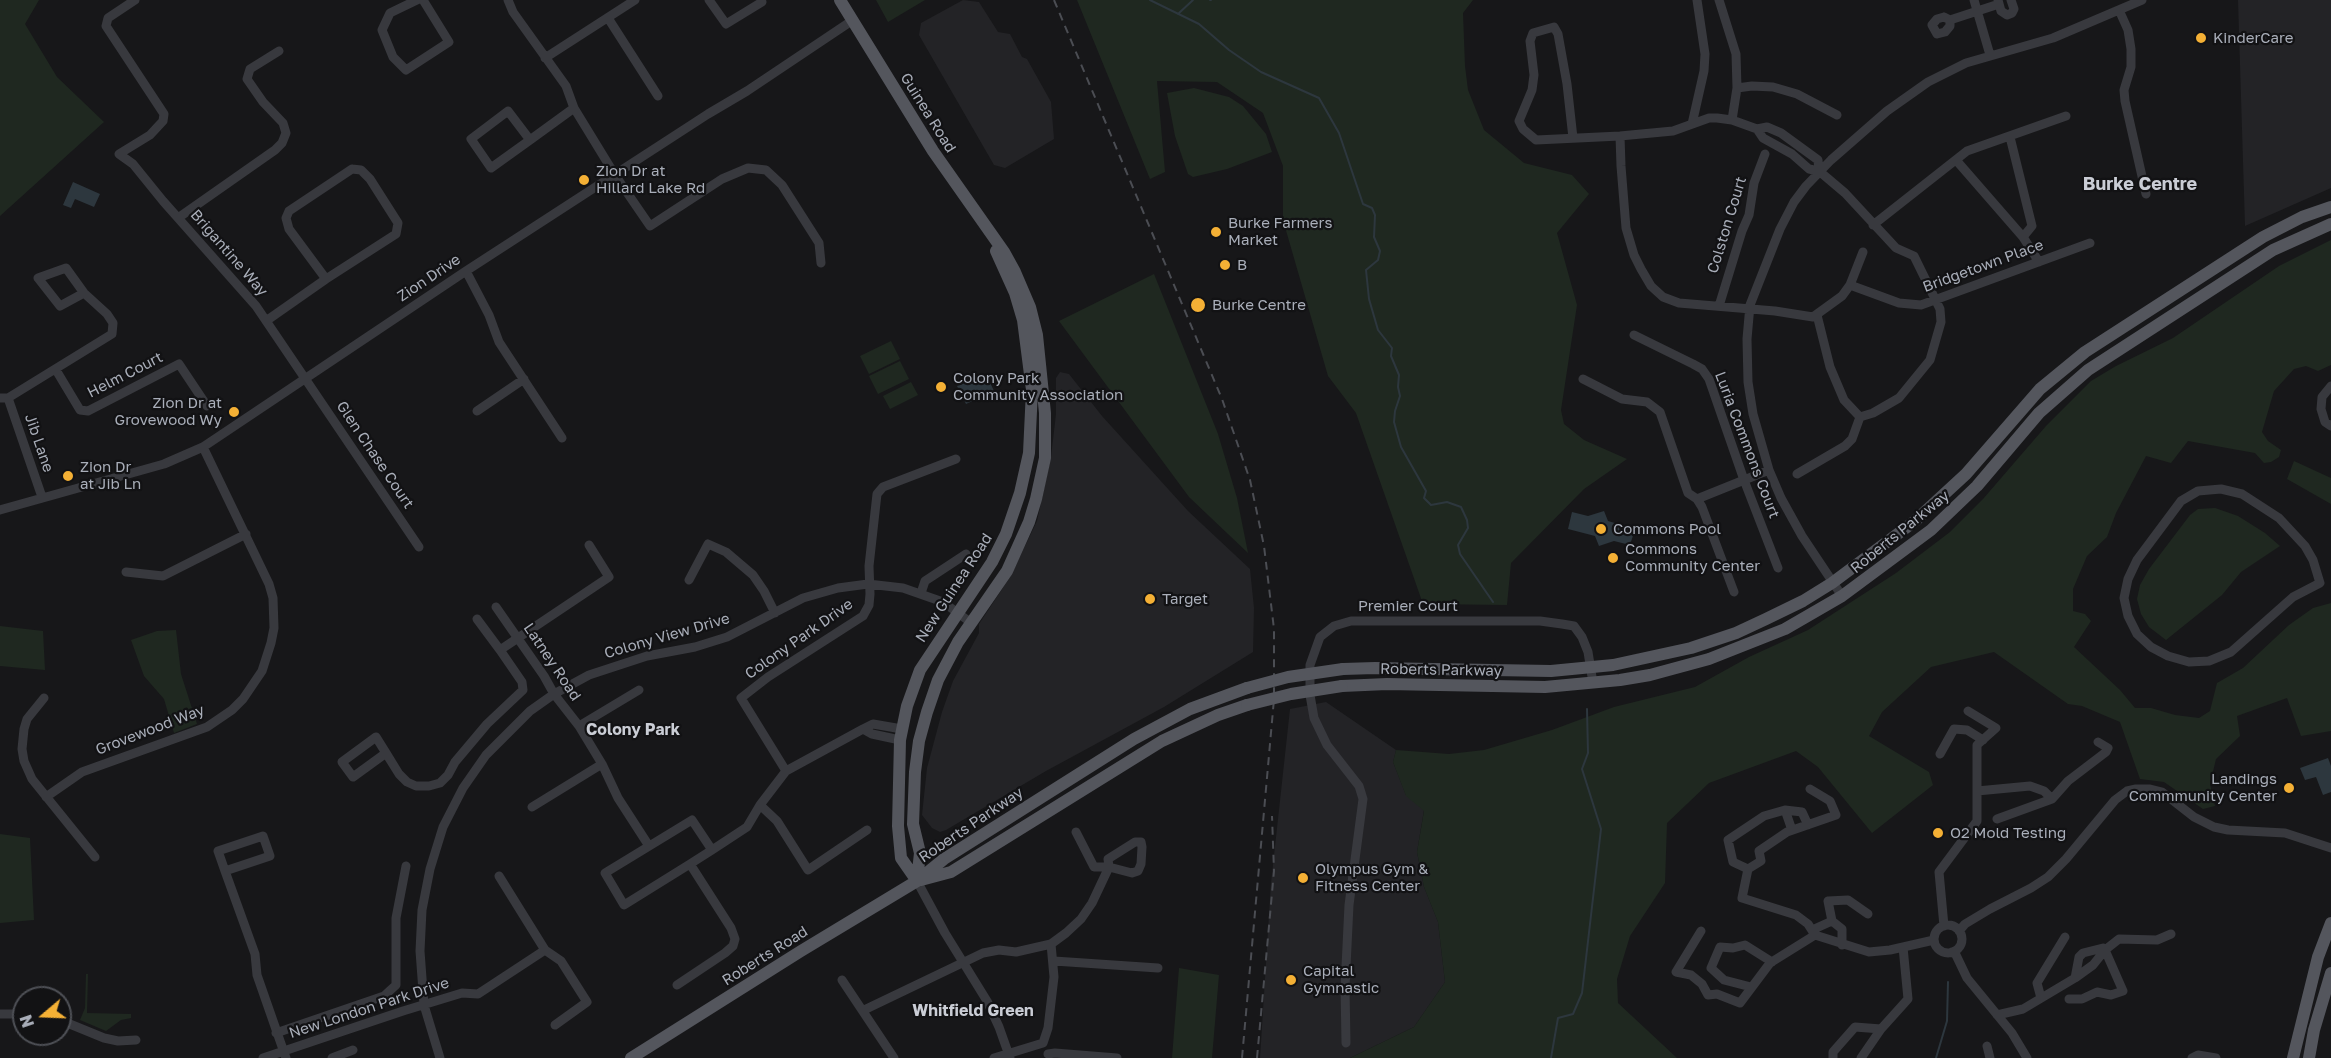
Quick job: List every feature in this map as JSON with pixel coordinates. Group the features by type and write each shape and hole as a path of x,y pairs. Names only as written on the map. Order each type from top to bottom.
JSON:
{"main road":[{"name":"Guinea Road","path":"840,0 928,142 993,239"},
{"name":"Roberts Parkway","path":"917,881 944,860 1134,739 1190,709 1247,688 1288,677 1343,669 1551,670 1591,667 1660,656 1736,633 1803,601 1832,583 1907,528 1944,496 2018,412 2063,368 2263,237 2302,217 2331,207"},
{"name":"Roberts Parkway","path":"917,881 951,872 1162,741 1247,705 1291,694 1342,686 1387,684 1545,687 1650,675 1742,648 1785,629 1842,596 1880,570 1955,509 2039,413 2088,370 2273,250 2331,224"},
{"name":"New Guinea Road","path":"917,881 920,853 913,824 919,741 938,680 970,622 1006,571 1020,543 1036,500 1045,458 1046,437 1040,360 1034,320 997,255 993,239"},
{"name":"New Guinea Road","path":"917,881 901,858 899,846 897,805 901,735 907,706 920,670 992,562 1006,534 1020,493 1029,453 1032,390 1019,291"},
{"name":"Roberts Road","path":"631,1058 917,881"},
{"path":"2293,1058 2318,957 2331,923"},
{"path":"2310,1058 2314,1030 2331,973"}],"street":[{"name":"Brigantine Way","path":"135,0 108,18 106,27 164,114 163,121 150,135 119,154 133,164 256,306 306,380"},
{"path":"417,0 390,13 382,30 393,57 406,70 449,42 423,0"},
{"path":"508,0 513,12 566,86 574,108 615,175 650,226 722,179 748,168 766,170 782,185 819,243 821,263"},
{"path":"545,58 635,0"},
{"path":"709,0 726,24 762,2"},
{"path":"1692,124 1704,71 1705,54 1697,0"},
{"path":"1719,0 1736,54 1737,88 1731,120"},
{"path":"1974,0 1990,55"},
{"path":"1950,20 1998,2 2001,11 2007,15 2014,9 2011,0"},
{"path":"1842,596 1802,536 1769,471 1753,414 1748,382 1747,339 1750,310 1755,291 1780,229 1794,202 1820,171 1869,125 1910,94 1948,71 1990,55 2053,38 2142,0"},
{"path":"2119,10 2128,30 2131,49 2130,67 2124,90 2125,101 2146,194"},
{"path":"608,18 658,96"},
{"name":"Zion Drive","path":"0,510 164,464 203,447 466,271 747,91 853,20"},
{"path":"1573,138 1567,84 1558,34 1554,27 1533,33 1530,41 1534,75 1532,90 1519,121 1523,129 1536,140 1620,136 1673,130 1709,118 1731,120 1757,129 1767,127 1800,146 1818,160 1820,171 1845,193 1873,225 1896,248 1914,256 1940,309 1941,322 1930,360 1899,398 1873,413 1860,417"},
{"path":"178,218 275,150 282,142 286,133 283,123 263,102 247,79 250,69 279,51"},
{"path":"1737,88 1773,87 1797,94 1838,115"},
{"path":"530,140 508,111 471,139 491,168 530,140 574,108"},
{"path":"1873,225 1967,151 2066,116"},
{"path":"1620,136 1626,228 1641,269 1651,286 1663,297 1679,303 1775,311 1813,317 1842,296 1850,285 1863,252"},
{"path":"2010,137 2032,226 2023,237"},
{"name":"Colston Court","path":"1719,306 1749,215 1754,183 1765,154"},
{"path":"1956,160 2023,237 2039,262"},
{"path":"266,321 396,234 398,223 370,178 361,170 352,169 338,177 289,211 286,218 289,229 326,279"},
{"name":"Bridgetown Place","path":"1850,285 1899,303 1920,305 2090,243"},
{"path":"4,398 56,370 112,334 113,323 108,314 84,293 66,268 38,278 60,306 84,293"},
{"path":"466,271 489,315 499,342 562,438"},
{"path":"1817,315 1830,367 1844,400 1860,417"},
{"name":"Luria Commons Court","path":"1634,335 1693,364 1709,379 1778,568"},
{"name":"Helm Court","path":"56,370 80,410 88,411 179,364 207,405"},
{"path":"477,411 524,379"},
{"path":"1583,379 1622,399 1647,402 1660,412 1688,493 1697,499 1702,507 1734,592"},
{"name":"Glen Chase Court","path":"306,380 419,547"},
{"path":"2331,386 2322,397 2321,409 2325,422 2331,426"},
{"name":"Jib Lane","path":"4,398 42,497"},
{"path":"1797,474 1845,446 1852,439 1860,417"},
{"name":"Grovewood Way","path":"46,797 82,772 207,727 232,710 253,686 269,651 274,614 273,598 265,571 203,447"},
{"name":"Colony Park Drive","path":"786,771 741,698 768,677 863,616 868,605 877,494 883,487 956,459"},
{"path":"1697,499 1769,471"},
{"path":"2320,583 2313,560 2305,546 2280,518 2242,494 2221,489 2198,491 2181,501 2137,560 2128,579 2124,598 2128,616 2138,634 2151,647 2168,656 2189,662 2210,661 2231,652 2293,597 2320,583 2331,581"},
{"path":"126,572 163,576 246,534"},
{"path":"690,580 708,544 726,552 753,575 765,591 775,613"},
{"path":"500,650 609,577 589,545"},
{"path":"921,593 925,581 966,554"},
{"name":"Colony View Drive","path":"440,1058 424,1005 420,951 422,910 429,869 443,827 463,788 486,755 515,724 554,694 589,675 620,664 727,637 821,592 868,584 903,588 943,602 970,622"},
{"name":"Latney Road","path":"496,607 554,694 579,726 618,798 649,846"},
{"path":"386,753 353,777 342,762 376,737 386,753 399,774 407,782 416,786 440,783 487,724 523,690 522,682 477,619"},
{"name":"Premier Court","path":"1346,1043 1345,987 1348,905 1363,799 1359,786 1327,745 1314,718 1310,695 1310,665 1320,637 1334,626 1351,621 1540,621 1574,626 1582,637 1593,683"},
{"path":"579,726 639,690"},
{"path":"44,698 27,719 24,729 22,749 29,774 95,857"},
{"path":"1944,926 1939,872 1977,821 1977,745 1996,728 1968,711"},
{"path":"712,850 692,820 605,873 624,905 690,864 712,850 747,827 760,805 786,771 873,724 901,735"},
{"path":"1940,754 1954,729 1967,730 1983,740"},
{"path":"1997,819 2052,799 2068,782 2106,752 2108,748 2098,742"},
{"path":"532,807 602,765"},
{"path":"1977,791 2030,786 2044,790 2052,799"},
{"path":"1810,789 1830,801 1836,815 1792,831 1759,851 1761,861 1748,869 1742,898 1796,915 1814,932 1842,945 1869,952 1934,940"},
{"path":"1959,931 1965,924 2048,877 2115,800 2127,791 2150,789 2162,792 2194,817 2214,827 2228,830 2285,833 2331,848"},
{"path":"760,805 777,821 808,870 867,830"},
{"path":"1748,869 1733,862 1728,840 1764,816 1785,810 1802,812 1808,825"},
{"path":"1785,810 1792,831"},
{"path":"864,1010 983,952 999,950 1016,952 1051,944 1066,933 1081,919 1092,903 1109,867 1094,867 1076,832"},
{"path":"225,871 270,856 263,836 218,850 225,871 255,954 256,970 285,1055"},
{"path":"677,985 725,953 735,939 731,928 690,864"},
{"path":"276,1033 384,996 396,985 396,918 406,866"},
{"path":"499,876 544,950 561,961 587,1002 555,1024"},
{"name":"New Guinea Road","path":"917,881 987,1001 1009,1056"},
{"path":"1842,945 1842,929 1832,921 1828,901 1848,900 1868,914"},
{"path":"1701,931 1676,972 1691,975 1702,984 1708,994 1717,994 1740,1002 1772,962 1832,921"},
{"path":"1944,926 1952,926 1959,931 1961,943 1953,952 1941,951 1936,946 1934,940 1937,931 1944,926"},
{"path":"1997,1015 2024,1009 2075,978 2093,965 2105,950 2119,939 2157,940 2171,934"},
{"path":"2041,998 2037,983 2065,937"},
{"path":"1051,944 1054,961 1048,1028 1043,1043 1048,1056 1055,1053 1117,1058"},
{"path":"1751,987 1724,980 1711,968 1720,947 1732,948 1745,945 1772,962"},
{"path":"1861,1058 1881,1029 1908,999 1902,947"},
{"path":"2075,978 2079,957 2083,953 2103,948 2105,950"},
{"name":"New London Park Drive","path":"263,1058 285,1055 462,993 478,994 544,950"},
{"path":"2069,999 2082,999 2097,992 2111,995 2123,991 2105,950"},
{"path":"1953,952 1967,978 2012,1033 2027,1058"},
{"path":"1054,961 1158,968"},
{"path":"843,980 894,1058"},
{"path":"72,1025 104,1038 118,1041 136,1040"},
{"path":"1833,1058 1833,1052 1855,1027 1881,1029"},
{"path":"994,1058 1009,1056 1043,1043"},
{"path":"1987,1046 1990,1058"},
{"path":"332,1058 353,1050"},
{"path":"2192,1058 2198,1055 2216,1058"}],"shaded area":[{"path":"0,0 39,0 25,24 57,77 104,122 0,216"},
{"path":"876,0 925,0 888,22"},
{"path":"963,0 979,2 998,32 1010,34 1051,102 1054,139 1005,168 994,165 919,35 921,23"},
{"path":"1077,0 1473,0 1463,13 1465,66 1468,90 1484,130 1524,163 1572,175 1589,194 1557,233 1577,305 1561,410 1564,424 1584,440 1627,459 1584,489 1511,563 1507,605 1423,604 1356,413 1328,376 1283,220 1283,166 1263,113 1217,82 1157,81 1165,172 1150,179"},
{"path":"2238,0 2331,0 2331,188 2245,226"},
{"path":"1194,88 1229,97 1243,106 1266,134 1272,152 1227,169 1193,177 1188,174 1175,136 1167,93"},
{"path":"73,182 100,194 94,207 75,199 71,208 63,205"},
{"path":"2331,240 2331,365 2318,371 2306,366 2294,369 2274,391 2262,432 2268,441 2281,450 2279,457 2264,463 2255,453 2188,441 2171,463 2146,456 2116,513 2107,537 2087,556 2073,589 2073,611 2085,614 2091,621 2074,647 2120,690 2135,708 2151,708 2175,715 2199,718 2210,711 2217,683 2243,668 2289,625 2313,608 2331,603 2331,731 2301,736 2287,698 2237,716 2240,736 2216,759 2210,784 2215,806 2203,809 2164,782 2140,779 2120,722 2082,706 2068,704 1994,652 1931,667 1882,712 1869,736 1929,772 1933,785 1872,833 1818,767 1796,751 1709,783 1667,823 1665,883 1630,936 1617,979 1618,1003 1677,1058 1350,1058 1414,1027 1445,982 1438,922 1424,887 1417,852 1424,811 1406,796 1393,762 1396,750 1449,754 1484,750 1552,730 1614,707 1695,687 1749,657 1808,630 1896,573 1950,532 1983,499 2046,426 2091,381 2173,338 2279,266"},
{"path":"1154,274 1218,434 1237,498 1248,553 1189,497 1059,321"},
{"path":"891,341 900,359 869,374 860,356"},
{"path":"900,361 909,379 878,394 869,376"},
{"path":"1060,372 1069,374 1102,416 1188,511 1250,569 1254,608 1253,652 1164,707 940,832 932,828 922,815 927,768 953,681 979,633 979,624 1010,577 1037,521 1051,457 1056,414 1056,378"},
{"path":"986,374 994,391 966,404 957,386"},
{"path":"911,382 918,395 890,409 883,396"},
{"path":"2294,461 2331,478 2331,504 2287,479"},
{"path":"2215,508 2238,516 2265,533 2280,546 2241,572 2222,595 2166,640 2149,627 2141,614 2137,599 2140,585 2149,569 2190,515 2198,509"},
{"name":"Commons Pool","path":"1604,511 1608,521 1635,529 1630,545 1614,541 1599,546 1595,536 1568,529 1572,512 1588,516"},
{"path":"0,626 43,631 45,670 0,666"},
{"path":"176,630 181,674 197,724 174,733 164,699 144,676 131,640 157,631"},
{"path":"1326,702 1396,750 1393,762 1406,795 1424,810 1417,852 1424,887 1438,922 1445,982 1414,1027 1350,1058 1260,1058 1271,883 1290,709"},
{"path":"2328,758 2331,766 2331,792 2323,795 2316,777 2305,780 2300,768"},
{"path":"0,834 30,838 34,920 0,923"},
{"path":"1179,968 1219,975 1212,1058 1172,1058"},
{"path":"86,974 88,974 87,1013 131,1014 131,1018 121,1020 106,1031 80,1020 85,1008"}],"waterway":[{"path":"1150,0 1199,24 1229,50 1261,72 1319,98 1339,133 1363,204 1372,208 1375,215 1374,237 1380,251 1378,260 1366,270 1369,299 1378,330 1392,348 1391,356 1399,375 1400,396 1394,422 1401,447 1426,491 1424,498 1431,505 1447,502 1461,507 1468,528 1458,545 1460,554 1493,602"},
{"path":"1178,14 1193,0"},
{"path":"1551,1058 1558,1018 1573,1014 1582,993 1601,829 1582,769 1588,753 1587,709"},
{"path":"1936,1058 1947,1021 1948,982"}],"railway":[{"path":"1054,0 1222,399 1250,480 1264,546 1274,629 1274,699 1242,1058"},
{"path":"1257,1058 1274,871 1272,816"}],"place":[{"name":"KinderCare","path":"2201,38"},
{"name":"Zion Dr at Hillard Lake Rd","path":"584,180"},
{"name":"Burke Farmers Market","path":"1216,232"},
{"name":"B","path":"1225,265"},
{"name":"Burke Centre","path":"1198,305"},
{"name":"Colony Park Community Association","path":"941,387"},
{"name":"Zion Dr at Grovewood Wy","path":"234,412"},
{"name":"Zion Dr at Jib Ln","path":"68,476"},
{"name":"Commons Pool","path":"1601,529"},
{"name":"Commons Community Center","path":"1613,558"},
{"name":"Target","path":"1150,599"},
{"name":"Landings Commmunity Center","path":"2289,788"},
{"name":"O2 Mold Testing","path":"1938,833"},
{"name":"Olympus Gym & Fitness Center","path":"1303,878"},
{"name":"Capital Gymnastic","path":"1291,980"}],"district":[{"name":"Burke Centre","path":"2140,184"},
{"name":"Colony Park","path":"633,730"},
{"name":"Whitfield Green","path":"973,1011"}]}
